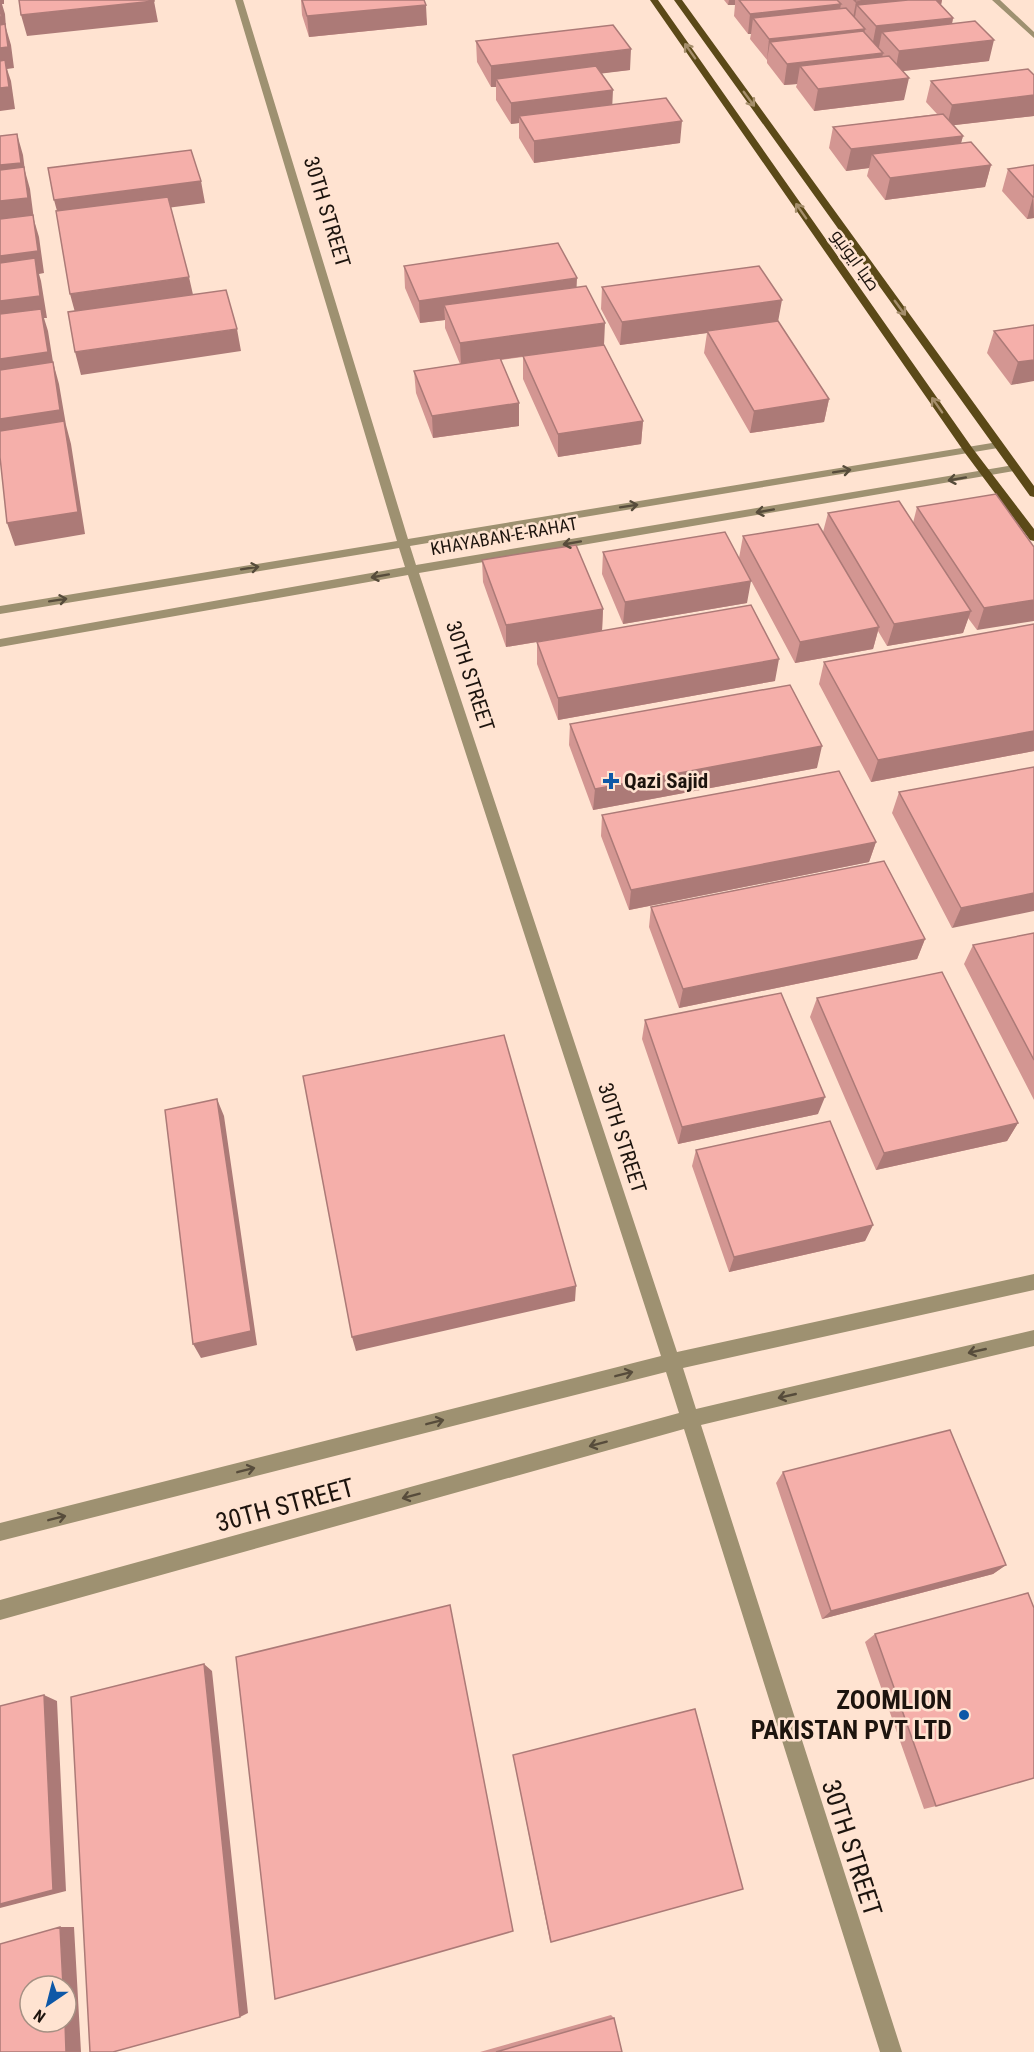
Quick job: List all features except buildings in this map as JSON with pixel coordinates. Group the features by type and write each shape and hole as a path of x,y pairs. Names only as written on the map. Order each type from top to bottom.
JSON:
{"main road":[{"name":"صبا ایونیو","path":"654,0 969,451 1034,537"},
{"name":"صبا ایونیو","path":"678,0 1034,494"}],"street":[{"name":"30TH STREET","path":"239,0 403,543 672,1362 688,1419 891,2052"},
{"path":"996,0 1034,36"},
{"name":"KHAYABAN-E-RAHAT","path":"0,610 998,445"},
{"name":"KHAYABAN-E-RAHAT","path":"0,644 412,570 1014,468"},
{"name":"30TH STREET","path":"0,1532 672,1362 1034,1282"},
{"name":"30TH STREET","path":"0,1610 688,1419 1034,1338"}],"place":[{"name":"Qazi Sajid","path":"611,781"},
{"name":"ZOOMLION PAKISTAN PVT LTD","path":"964,1715"}]}
